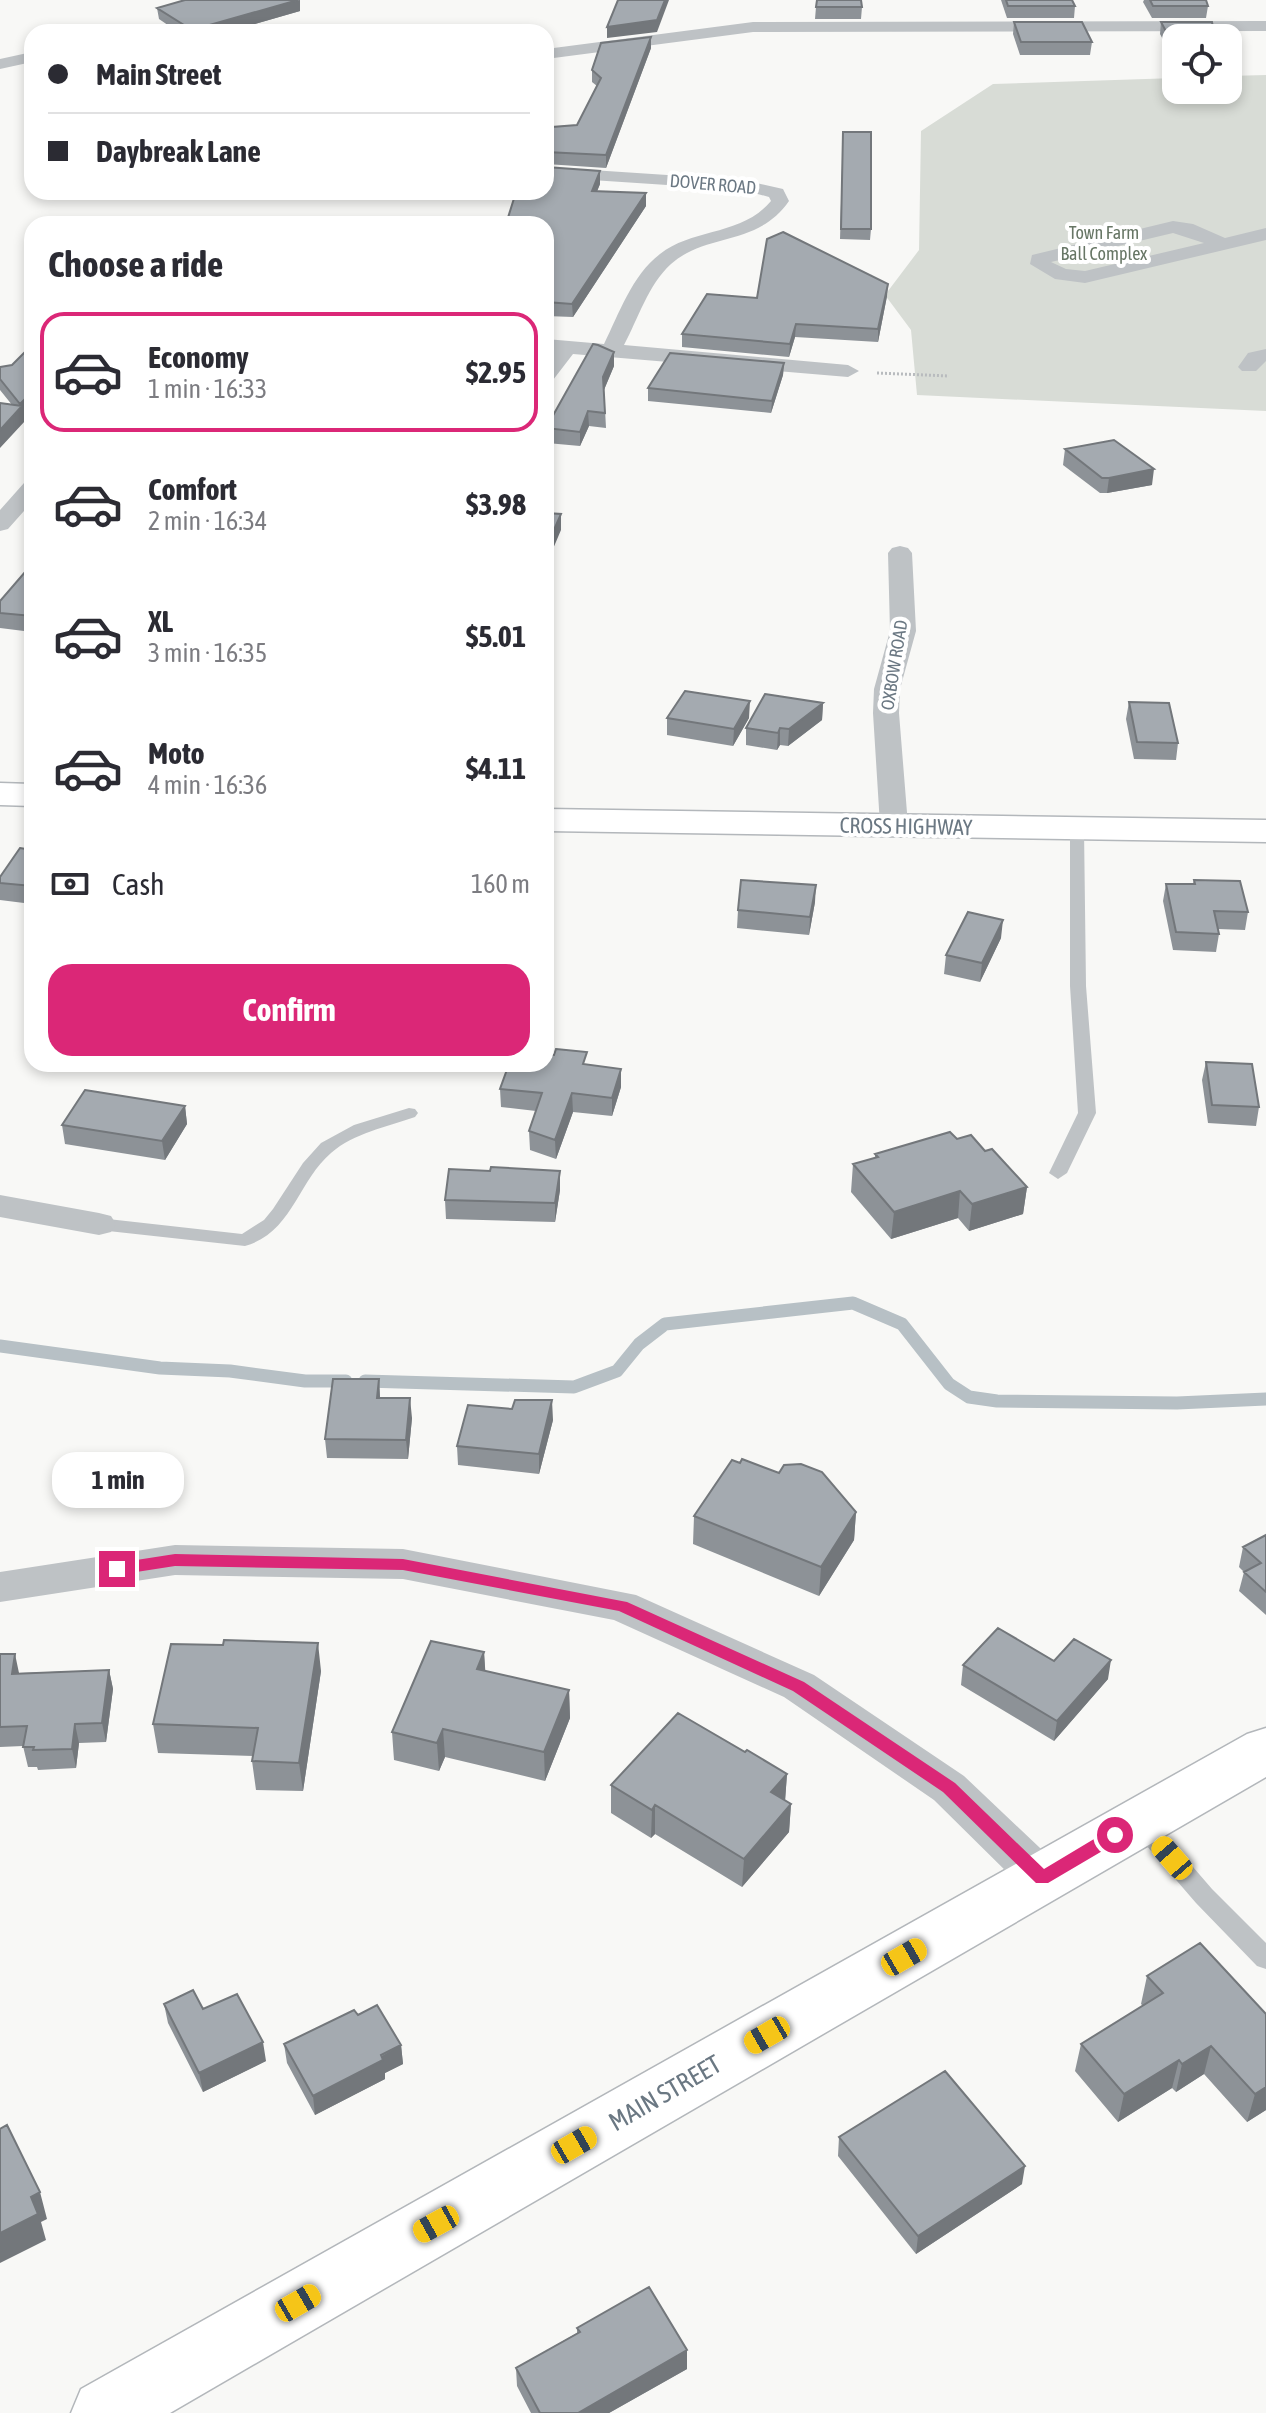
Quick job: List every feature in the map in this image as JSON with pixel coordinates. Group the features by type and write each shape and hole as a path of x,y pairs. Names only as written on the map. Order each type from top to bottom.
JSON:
{"main road":[{"path":"0,794 24,795"},
{"name":"CROSS HIGHWAY","path":"554,820 1266,831"},
{"name":"MAIN STREET","path":"105,2413 1266,1750"}],"street":[{"path":"554,53 607,48 755,20 1266,26"},
{"path":"0,54 24,57"},
{"path":"0,64 24,58"},
{"name":"DOVER ROAD","path":"554,173 743,185 777,193 780,201 768,217 667,256 649,275 611,351"},
{"path":"1220,243 1186,228 1173,227 1039,259 1040,264 1062,275 1085,277 1266,234"},
{"path":"556,346 848,371"},
{"path":"0,524 24,497"},
{"name":"OXBOW ROAD","path":"894,825 886,713 887,689 903,631 900,553"},
{"path":"0,1206 99,1224"},
{"path":"0,1587 175,1560 403,1564 622,1606 799,1686 949,1788 1042,1878"}],"lane":[{"path":"1058,1173 1087,1113 1078,986 1077,829"},
{"path":"99,1224 245,1240 263,1233 280,1214 318,1155 343,1137 409,1113"},
{"path":"1140,1821 1204,1896 1266,1959"}],"path":[{"path":"848,371 949,376"}],"green space":[{"name":"Town Farm Ball Complex","path":"1266,75 1266,411 917,395 911,330 885,295 919,250 921,131 993,84 1162,78 1162,104 1242,104 1242,76"}],"building":[{"path":"185,0 298,0 213,24 182,24 157,8"},
{"path":"618,0 665,0 657,20 607,27"},
{"path":"817,0 861,0 862,7 816,7"},
{"path":"1006,0 1072,0 1075,6 1008,6"},
{"path":"1150,0 1206,0 1208,6 1153,6"},
{"path":"1014,22 1082,22 1092,42 1021,42"},
{"path":"1161,22 1212,24 1162,24"},
{"path":"651,37 606,155 554,152 554,127 577,125 601,78 592,70 601,43"},
{"path":"843,132 871,132 871,229 841,229"},
{"path":"554,168 600,171 592,191 646,193 572,304 554,303 554,216 508,216 514,200 554,200"},
{"path":"783,232 888,284 878,329 796,324 790,344 682,334 707,294 757,298 767,239"},
{"path":"593,344 614,352 603,377 605,413 588,411 580,432 554,429 554,414"},
{"path":"24,353 24,400 20,404 0,379 0,367 12,365"},
{"path":"670,353 784,363 772,401 648,388"},
{"path":"0,403 22,406 0,430"},
{"path":"1114,440 1154,469 1102,478 1065,449"},
{"path":"554,514 561,514 554,530"},
{"path":"24,573 24,615 0,613 0,601"},
{"path":"685,691 750,701 734,729 667,718"},
{"path":"765,694 823,703 789,729 780,728 778,733 746,728"},
{"path":"1129,702 1169,703 1178,743 1137,742"},
{"path":"20,848 24,849 24,885 0,883 0,877"},
{"path":"741,880 816,885 810,917 738,910"},
{"path":"1194,880 1240,881 1248,912 1214,911 1219,934 1176,932 1166,884 1195,884"},
{"path":"968,912 1003,920 982,963 946,955"},
{"path":"556,1049 587,1052 583,1064 621,1069 612,1098 572,1093 555,1140 529,1131 542,1093 500,1089 506,1072 554,1072"},
{"path":"1206,1062 1252,1064 1259,1107 1212,1105"},
{"path":"85,1090 185,1106 162,1141 62,1125"},
{"path":"950,1132 957,1139 971,1135 985,1151 992,1149 1027,1187 972,1204 960,1191 894,1212 853,1164 878,1157 875,1154"},
{"path":"491,1167 560,1171 555,1203 445,1200 449,1169 490,1171"},
{"path":"333,1379 379,1379 377,1398 410,1398 406,1440 325,1439"},
{"path":"515,1400 552,1400 539,1454 457,1446 468,1405 512,1409"},
{"path":"742,1459 779,1473 784,1465 801,1464 822,1472 856,1512 821,1567 694,1516 732,1460 740,1463"},
{"path":"1266,1535 1266,1592 1244,1572 1261,1563 1243,1547"},
{"path":"998,1628 1054,1661 1074,1639 1111,1660 1057,1721 963,1665"},
{"path":"224,1640 318,1643 299,1763 252,1761 258,1728 153,1724 171,1644 223,1645"},
{"path":"431,1641 484,1652 477,1669 569,1690 544,1752 443,1729 437,1743 392,1732"},
{"path":"0,1654 15,1654 12,1674 109,1670 102,1723 75,1724 72,1749 33,1750 34,1747 23,1747 27,1726 0,1727"},
{"path":"678,1713 787,1774 771,1792 791,1804 744,1859 655,1805 652,1810 611,1785"},
{"path":"1200,1943 1266,2014 1266,2087 1255,2094 1211,2046 1182,2064 1179,2060 1124,2094 1081,2044 1163,1993 1147,1976"},
{"path":"193,1990 203,2009 237,1994 263,2042 199,2073 164,2004"},
{"path":"377,2005 401,2045 381,2055 383,2060 313,2096 284,2044 354,2010 358,2015"},
{"path":"945,2071 1025,2166 918,2236 839,2137"},
{"path":"7,2125 40,2192 31,2197 38,2214 0,2233 0,2129"},
{"path":"649,2287 687,2350 578,2413 540,2413 516,2368 580,2332 577,2328"}],"waterway":[{"path":"365,1381 574,1387 617,1371 639,1344 665,1324 853,1303 902,1324 949,1384 969,1397 997,1401 1177,1403 1266,1399"},
{"path":"0,1346 160,1368 230,1371 305,1381 346,1381"}],"route":[{"path":"117,1569 175,1560 403,1564 622,1606 799,1686 949,1788 1042,1878 1115,1835"}]}
